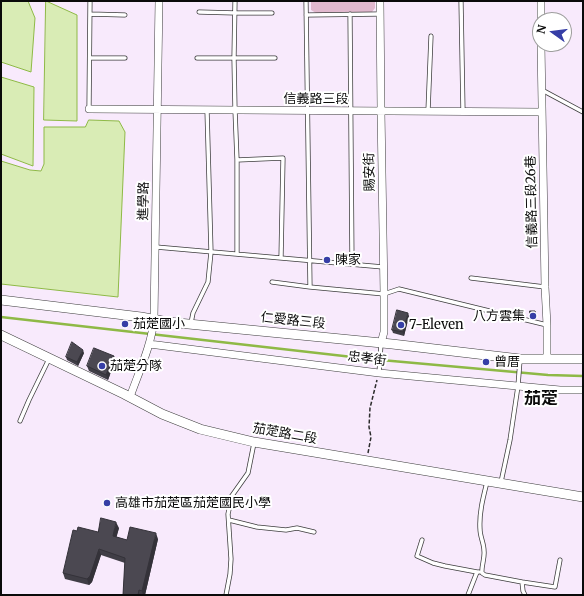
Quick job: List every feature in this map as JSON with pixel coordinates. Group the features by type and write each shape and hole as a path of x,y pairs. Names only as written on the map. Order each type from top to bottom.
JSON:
{"street":[{"name":"進學路","path":"130,397 150,342 154,323 159,1"},
{"name":"賜安街","path":"380,1 384,294 384,332 381,348"},
{"path":"541,1 541,12"},
{"name":"信義路三段26巷","path":"541,52 547,359"},
{"name":"信義路三段","path":"89,109 542,112"},
{"name":"仁愛路三段","path":"1,300 154,323 191,324 381,348 392,344 520,363 547,359 583,359"},
{"name":"茄萣路二段","path":"1,335 162,414 200,430 254,442 583,497"},
{"name":"忠孝街","path":"150,342 379,370 518,383 560,390 583,390"}],"lane":[{"path":"89,109 90,1"},
{"path":"235,1 236,14 234,58 237,160 237,254"},
{"path":"306,1 310,287"},
{"path":"460,1 463,112"},
{"path":"200,12 236,14 272,13"},
{"path":"90,14 125,15"},
{"path":"350,14 352,264"},
{"path":"306,15 380,14"},
{"path":"428,112 431,36"},
{"path":"90,58 125,58"},
{"path":"197,58 274,58"},
{"path":"542,90 583,112"},
{"path":"191,324 194,313 208,282 211,252 206,110"},
{"path":"237,160 283,158 281,258"},
{"path":"156,247 383,267"},
{"path":"471,278 545,287"},
{"path":"272,282 384,294 399,289 547,325"},
{"path":"379,370 381,348"},
{"path":"20,421 49,358"},
{"path":"501,483 510,440 520,363"},
{"path":"226,595 231,559 228,514 232,497 248,473 254,442"},
{"path":"482,573 484,543 480,535 480,510 487,481"},
{"path":"229,520 257,527 286,530 297,528 314,532"},
{"path":"422,540 418,556 433,563 522,582 555,587 560,560"},
{"path":"468,595 477,572"},
{"path":"522,582 525,595"}],"path":[{"path":"367,461 371,437 369,427 370,408 379,370"}],"shaded area":[{"path":"1,1 28,1 35,18 31,72 1,62"},
{"path":"46,1 77,15 77,121 44,120"},
{"path":"311,1 375,1 375,8 372,12 316,13 311,10"},
{"path":"1,77 34,87 33,166 1,154"},
{"path":"89,120 119,121 125,132 118,297 1,284 1,161 30,170 41,171 44,164 44,127 85,127"}],"building":[{"name":"7-Eleven","path":"397,310 408,313 403,332 392,330"},
{"path":"530,311 535,311 536,317 530,316"},
{"path":"72,342 83,350 77,362 66,357"},
{"path":"94,348 114,356 106,375 87,366"},
{"path":"101,518 116,522 113,536 127,540 130,527 156,533 142,591 139,590 138,595 123,595 125,558 99,549 90,576 87,579 63,573 73,530 77,531 78,527 98,532"}],"waterway":[{"path":"1,317 370,359 548,375 583,376"}],"place":[{"name":"陳家","path":"327,260"},
{"name":"八方雲集","path":"533,316"},
{"name":"茄萣國小","path":"125,324"},
{"name":"7-Eleven","path":"401,325"},
{"name":"曾厝","path":"486,362"},
{"name":"茄萣分隊","path":"102,366"},
{"name":"高雄市茄萣區茄萣國民小學","path":"107,503"}],"district":[{"name":"茄萣","path":"541,399"}]}
